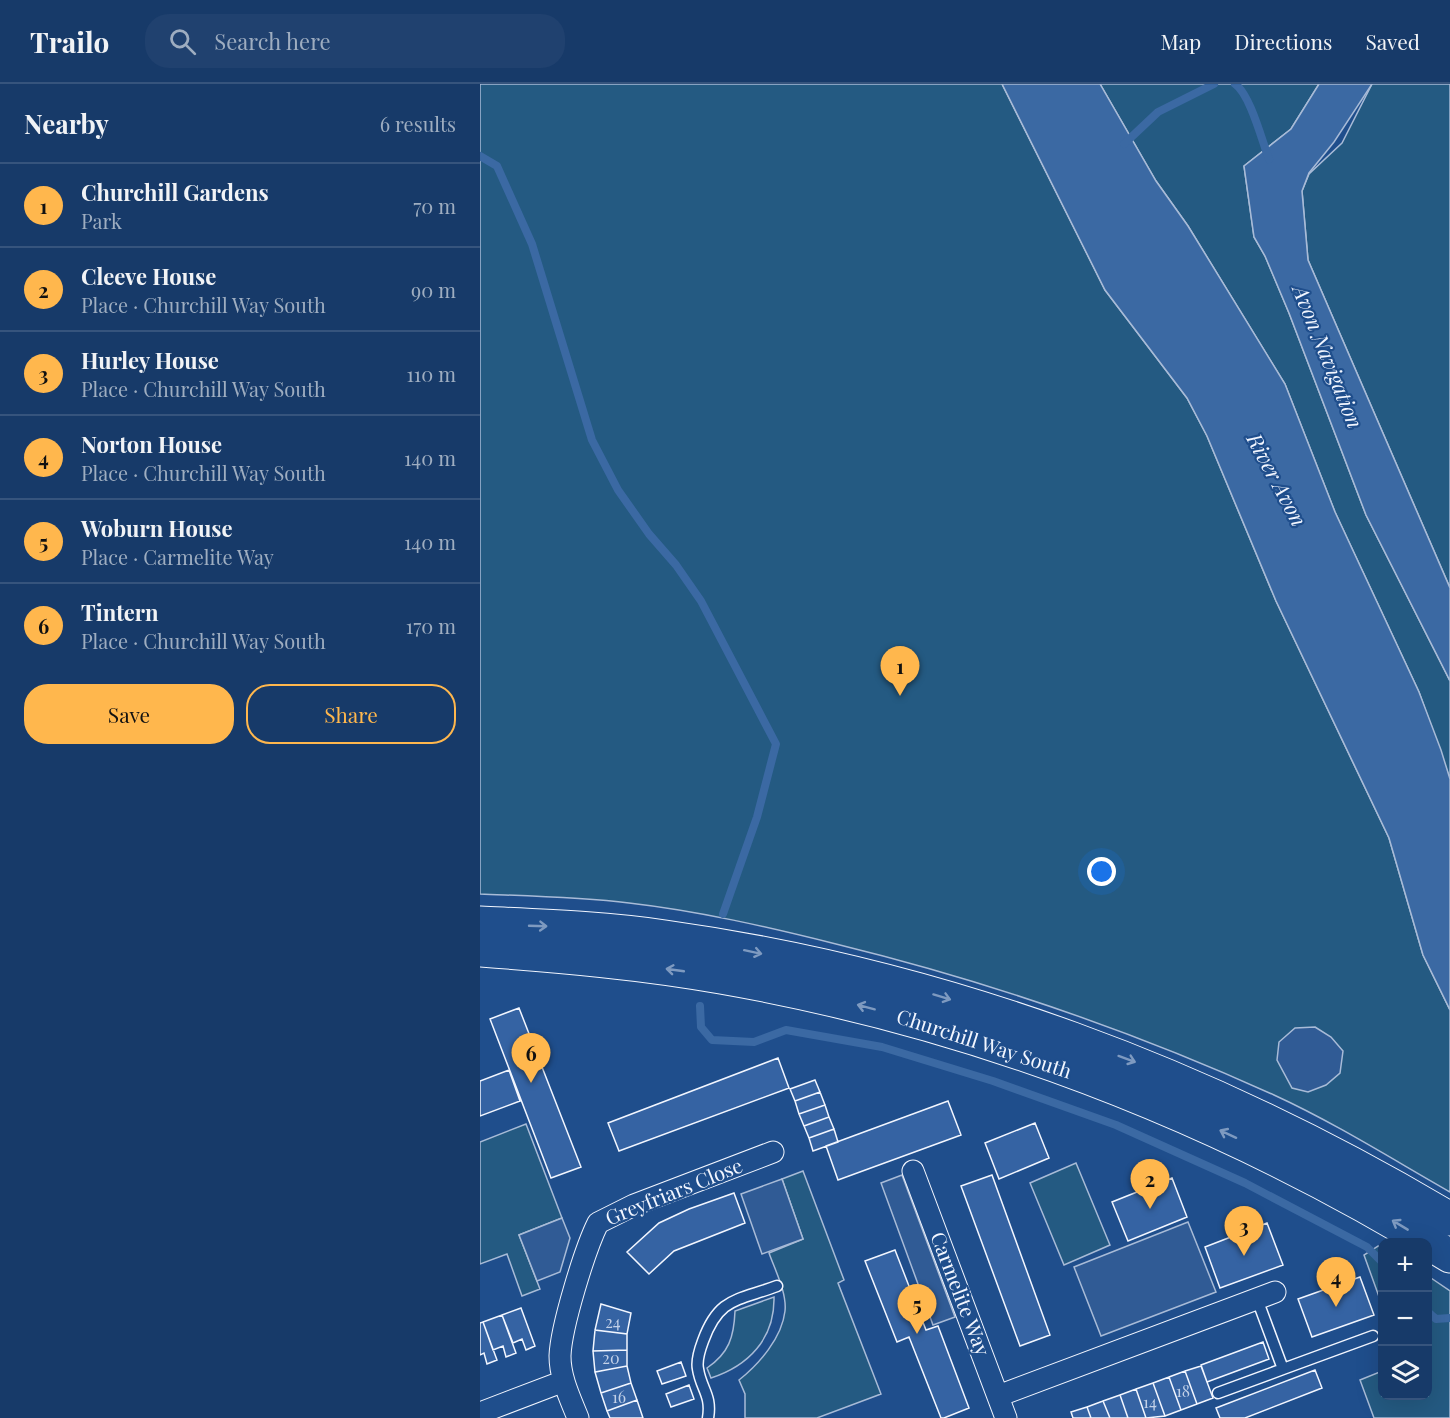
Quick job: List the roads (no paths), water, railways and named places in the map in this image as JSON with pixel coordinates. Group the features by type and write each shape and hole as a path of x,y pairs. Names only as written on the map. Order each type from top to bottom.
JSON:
{"highway":[{"name":"Churchill Way South","path":"480,923 615,931 734,948 859,975 1001,1015 1150,1067 1220,1097 1322,1147 1450,1219"},
{"name":"Churchill Way South","path":"480,950 588,958 719,976 855,1004 1004,1046 1149,1100 1230,1135 1339,1190 1450,1256"}],"street":[{"name":"Greyfriars Close","path":"578,1418 564,1381 560,1355 582,1264 598,1223 634,1205 773,1152"},
{"name":"Carmelite Way","path":"913,1171 1006,1418"},
{"path":"998,1396 1266,1296"},
{"path":"480,1413 564,1381"}],"lane":[{"path":"708,1418 711,1403 698,1368 700,1350 711,1319 724,1305 777,1286"},
{"path":"1266,1296 1283,1370"},
{"path":"1218,1394 1373,1336"}],"water":[{"name":"River Avon","path":"1002,84 1100,84 1156,181 1188,226 1285,384 1335,512 1419,692 1450,779 1450,1010 1423,955 1389,838 1276,601 1207,436 1187,398 1105,290"},
{"name":"Avon Navigation","path":"1319,84 1372,84 1334,142 1309,173 1302,191 1308,260 1450,588 1450,681 1366,515 1289,313 1265,256 1254,237 1244,166 1291,129"}],"waterway":[{"path":"1124,144 1158,112 1214,84"},
{"path":"1235,84 1251,107 1269,159"},
{"path":"480,156 497,166 532,244 592,440 618,490 701,601 776,744 757,817 723,914"},
{"path":"700,1006 701,1027 712,1040 754,1042 786,1030 882,1047 993,1081 1116,1125 1245,1183 1367,1247 1378,1258"},
{"path":"1432,1316 1436,1319 1450,1318"}],"place":[{"name":"Churchill Gardens","path":"900,696"},
{"name":"Tintern","path":"531,1083"},
{"name":"Cleeve House","path":"1150,1209"},
{"name":"Hurley House","path":"1244,1256"},
{"name":"Norton House","path":"1336,1307"},
{"name":"Woburn House","path":"917,1334"}]}
